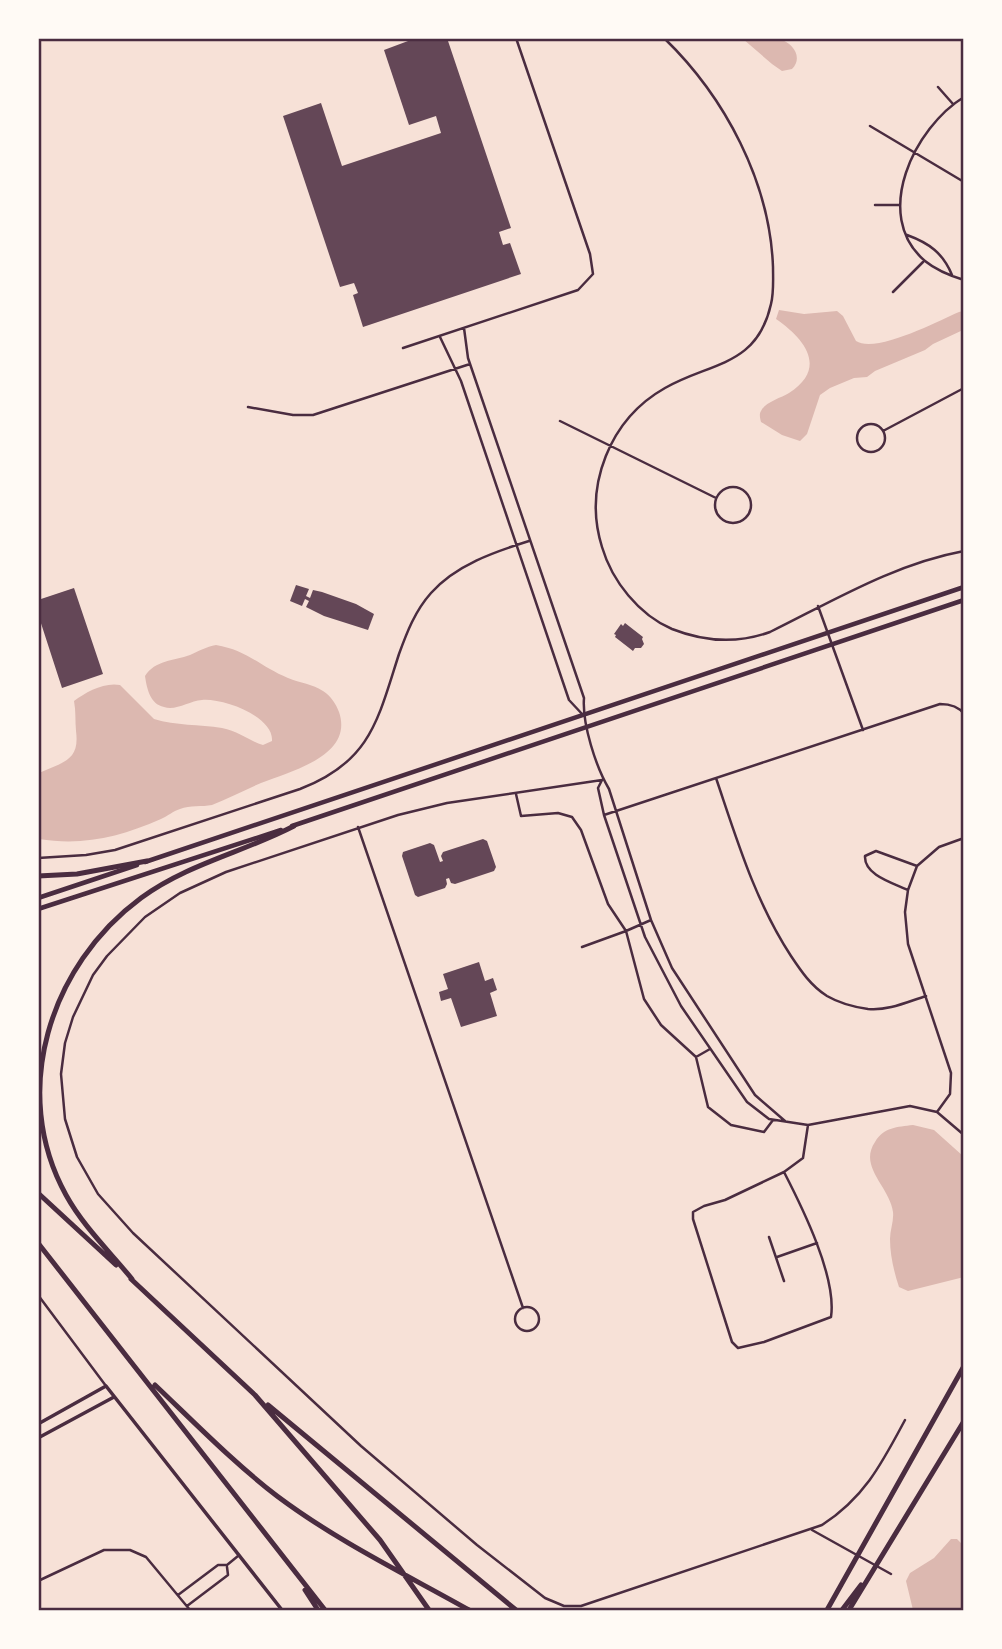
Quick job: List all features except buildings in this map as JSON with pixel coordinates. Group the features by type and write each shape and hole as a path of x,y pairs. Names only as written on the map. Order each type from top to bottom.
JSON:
{"highway":[{"path":"132,1279 75,1210 65,1193 48,1149 41,1104 41,1082 53,1014 80,959 108,927 141,898 197,865 267,840 294,826"},
{"path":"38,876 77,874 147,862"},
{"path":"38,1193 255,1395 516,1611"},
{"path":"38,1246 52,1258 325,1611"},
{"path":"827,1611 964,1366"},
{"path":"144,1376 242,1468 279,1497 355,1548 469,1611"},
{"path":"255,1395 339,1489 380,1540 429,1610"},
{"path":"849,1611 964,1421"},
{"path":"842,1611 873,1570"},
{"path":"297,1575 318,1611"}],"main road":[{"path":"38,898 964,587"},
{"path":"38,909 294,826 964,600"}],"street":[{"path":"403,348 578,290 593,274 590,254 516,38"},
{"path":"664,38 714,97 752,170 771,238 773,295 763,327 745,350 721,366 676,382 655,394 629,418 610,446 597,489 596,512 604,554 617,579 646,612 669,628 689,635 727,641 770,632 818,606 906,566 964,551"},
{"path":"938,88 953,104"},
{"path":"964,97 940,114 927,130 904,177 900,205 907,235 924,261 964,280"},
{"path":"870,127 964,183"},
{"path":"875,205 900,205"},
{"path":"907,235 931,246 948,265 953,276"},
{"path":"893,292 924,261"},
{"path":"464,328 464,342 470,364 584,698 583,715 602,780 609,789 651,920 672,968 755,1095 785,1121"},
{"path":"440,336 456,368 569,700 583,715"},
{"path":"248,407 293,415 313,415 470,364"},
{"path":"883,431 964,388"},
{"path":"560,421 716,498"},
{"path":"868,424 877,425 883,431 885,440 881,448 873,452 864,451 858,445 860,428 868,424"},
{"path":"732,486 742,488 749,495 752,505 749,516 741,522 728,523 717,515 714,506 716,498 724,489 732,486"},
{"path":"38,858 75,857 115,850 300,789 329,776 356,754 373,730 406,633 429,595 463,567 529,541"},
{"path":"818,606 863,730"},
{"path":"604,815 940,704 948,704 962,713"},
{"path":"716,778 762,906 807,979 834,999 869,1009 888,1007 926,996"},
{"path":"602,780 428,807 358,827 195,885 145,917 93,975 80,1000 65,1043 61,1074 65,1119 86,1177 133,1233 390,1471 477,1545 545,1598 564,1606 581,1606 812,1530 834,1518 864,1490 905,1420"},
{"path":"602,780 598,788 604,815 641,925 663,973 732,1082 754,1109 773,1120 817,1125 901,1106 937,1112 964,1135"},
{"path":"516,793 522,816 558,813 572,817 581,830 608,904 626,931 644,999 661,1025 696,1057 708,1107 731,1125 764,1132 773,1120"},
{"path":"358,827 523,1308"},
{"path":"937,1112 950,1094 951,1073 908,944 905,912 908,890 917,866 939,847 964,838"},
{"path":"908,890 869,870 865,856 876,851 917,866"},
{"path":"582,947 651,920"},
{"path":"663,973 672,968"},
{"path":"696,1057 710,1049"},
{"path":"732,1082 742,1075"},
{"path":"784,1172 811,1225 817,1243 833,1308 831,1317 764,1342 738,1348 732,1342 693,1212 784,1172 803,1158 808,1125"},
{"path":"769,1237 784,1281"},
{"path":"776,1258 817,1243"},
{"path":"38,1295 114,1397 282,1611"},
{"path":"523,1308 531,1308 538,1318 537,1325 531,1331 520,1329 515,1323 517,1312 523,1308"},
{"path":"38,1423 106,1386"},
{"path":"38,1438 114,1397"},
{"path":"812,1530 891,1574"},
{"path":"38,1581 93,1554 122,1548 146,1557 190,1611"},
{"path":"178,1595 218,1565 228,1565 239,1556"},
{"path":"187,1606 228,1575 228,1565"}],"shaded area":[{"path":"771,38 784,41 795,51 795,65 792,69 782,71 743,39"},
{"path":"779,310 804,314 837,311 843,316 856,341 865,344 892,340 963,311 963,330 867,377 854,378 830,388 820,395 807,434 800,441 782,435 761,422 760,418 760,412 766,405 801,383 808,374 810,364 808,354 796,335 776,319"},
{"path":"216,645 237,651 278,674 315,687 328,695 339,712 341,727 337,740 329,751 303,767 212,805 184,808 131,831 86,840 39,839 39,773 62,763 72,755 77,741 74,701 96,688 120,685 154,719 228,729 263,745 272,741 265,724 245,710 211,700 169,708 155,703 150,695 145,676 154,667"},
{"path":"913,1125 934,1130 963,1156 964,1277 908,1291 899,1287 893,1263 890,1239 893,1215 891,1203 872,1169 870,1160 875,1142 882,1133"},
{"path":"951,1539 957,1539 963,1545 963,1610 913,1610 906,1581 910,1573 934,1558"}]}
